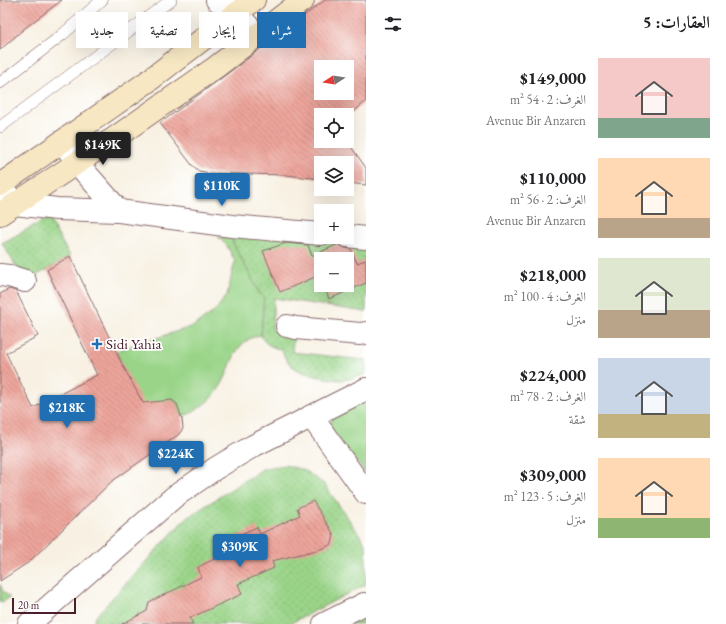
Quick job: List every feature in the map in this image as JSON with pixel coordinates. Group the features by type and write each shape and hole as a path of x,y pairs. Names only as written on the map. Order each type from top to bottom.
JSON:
{"main road":[{"path":"239,12 254,0"},
{"path":"288,12 303,0"},
{"path":"7,209 77,163 216,67 257,36"},
{"path":"0,185 62,141 98,118 199,43"}],"street":[{"path":"217,0 234,12"},
{"path":"249,26 257,34"},
{"path":"62,141 77,163 119,211"},
{"path":"0,185 7,209 119,211 232,226 314,233"},
{"path":"354,237 366,238"},
{"path":"0,275 10,276 25,281"},
{"path":"286,326 360,334 366,333"},
{"path":"30,624 174,497 216,468 253,446 366,389"},
{"path":"311,416 366,493"},
{"path":"324,624 364,604"}],"lane":[{"path":"0,83 62,35 102,0"},
{"path":"0,127 171,0"}],"green space":[{"path":"48,218 70,256 25,281 2,243"},
{"path":"228,232 314,238 314,244 354,244 354,241 366,242 366,312 274,298 272,329 294,334 292,352 365,360 366,358 366,374 342,380 319,377 305,373 293,367 288,362 282,350 269,345 262,338 264,297 260,294"},
{"path":"218,237 230,237 260,294 264,297 261,335 253,337 241,346 216,393 192,413 181,416 177,404 172,400 117,415 122,364 116,351 194,326 214,312 227,295 235,261 227,246"},
{"path":"366,401 366,474 331,429 331,422 333,417"},
{"path":"285,465 304,470 324,484 366,544 365,585 289,624 93,624 95,617 185,519 264,468"},
{"path":"0,584 3,591 10,598 0,603"},
{"path":"366,611 366,624 340,624"}],"building":[{"path":"0,0 62,0 25,28 0,50"},
{"path":"325,0 366,0 366,101 354,112 354,108 314,108 314,148 352,148 366,168 366,185 354,184 354,156 314,156 314,178 286,175 210,173 199,171 192,165 160,123 261,48 306,48 306,14"},
{"path":"286,243 308,245 312,256 314,255 314,278 280,292 263,251"},
{"path":"338,244 345,248 351,249 352,252 321,252"},
{"path":"70,256 122,364 143,403 172,400 177,404 182,419 183,429 178,435 111,482 29,562 0,581 0,294 9,289 16,291 38,336 6,353 33,408 97,375 47,270"},
{"path":"354,256 357,263 366,260 366,283 354,288"},
{"path":"326,292 345,292 329,299"},
{"path":"313,501 334,535 332,544 321,549 272,561 274,568 238,584 242,594 190,618 193,624 122,624 147,611 149,602 201,577 198,567 237,548 232,538 257,527 260,534 300,515 297,508"}],"place":[{"name":"Sidi Yahia","path":"97,344"}]}
